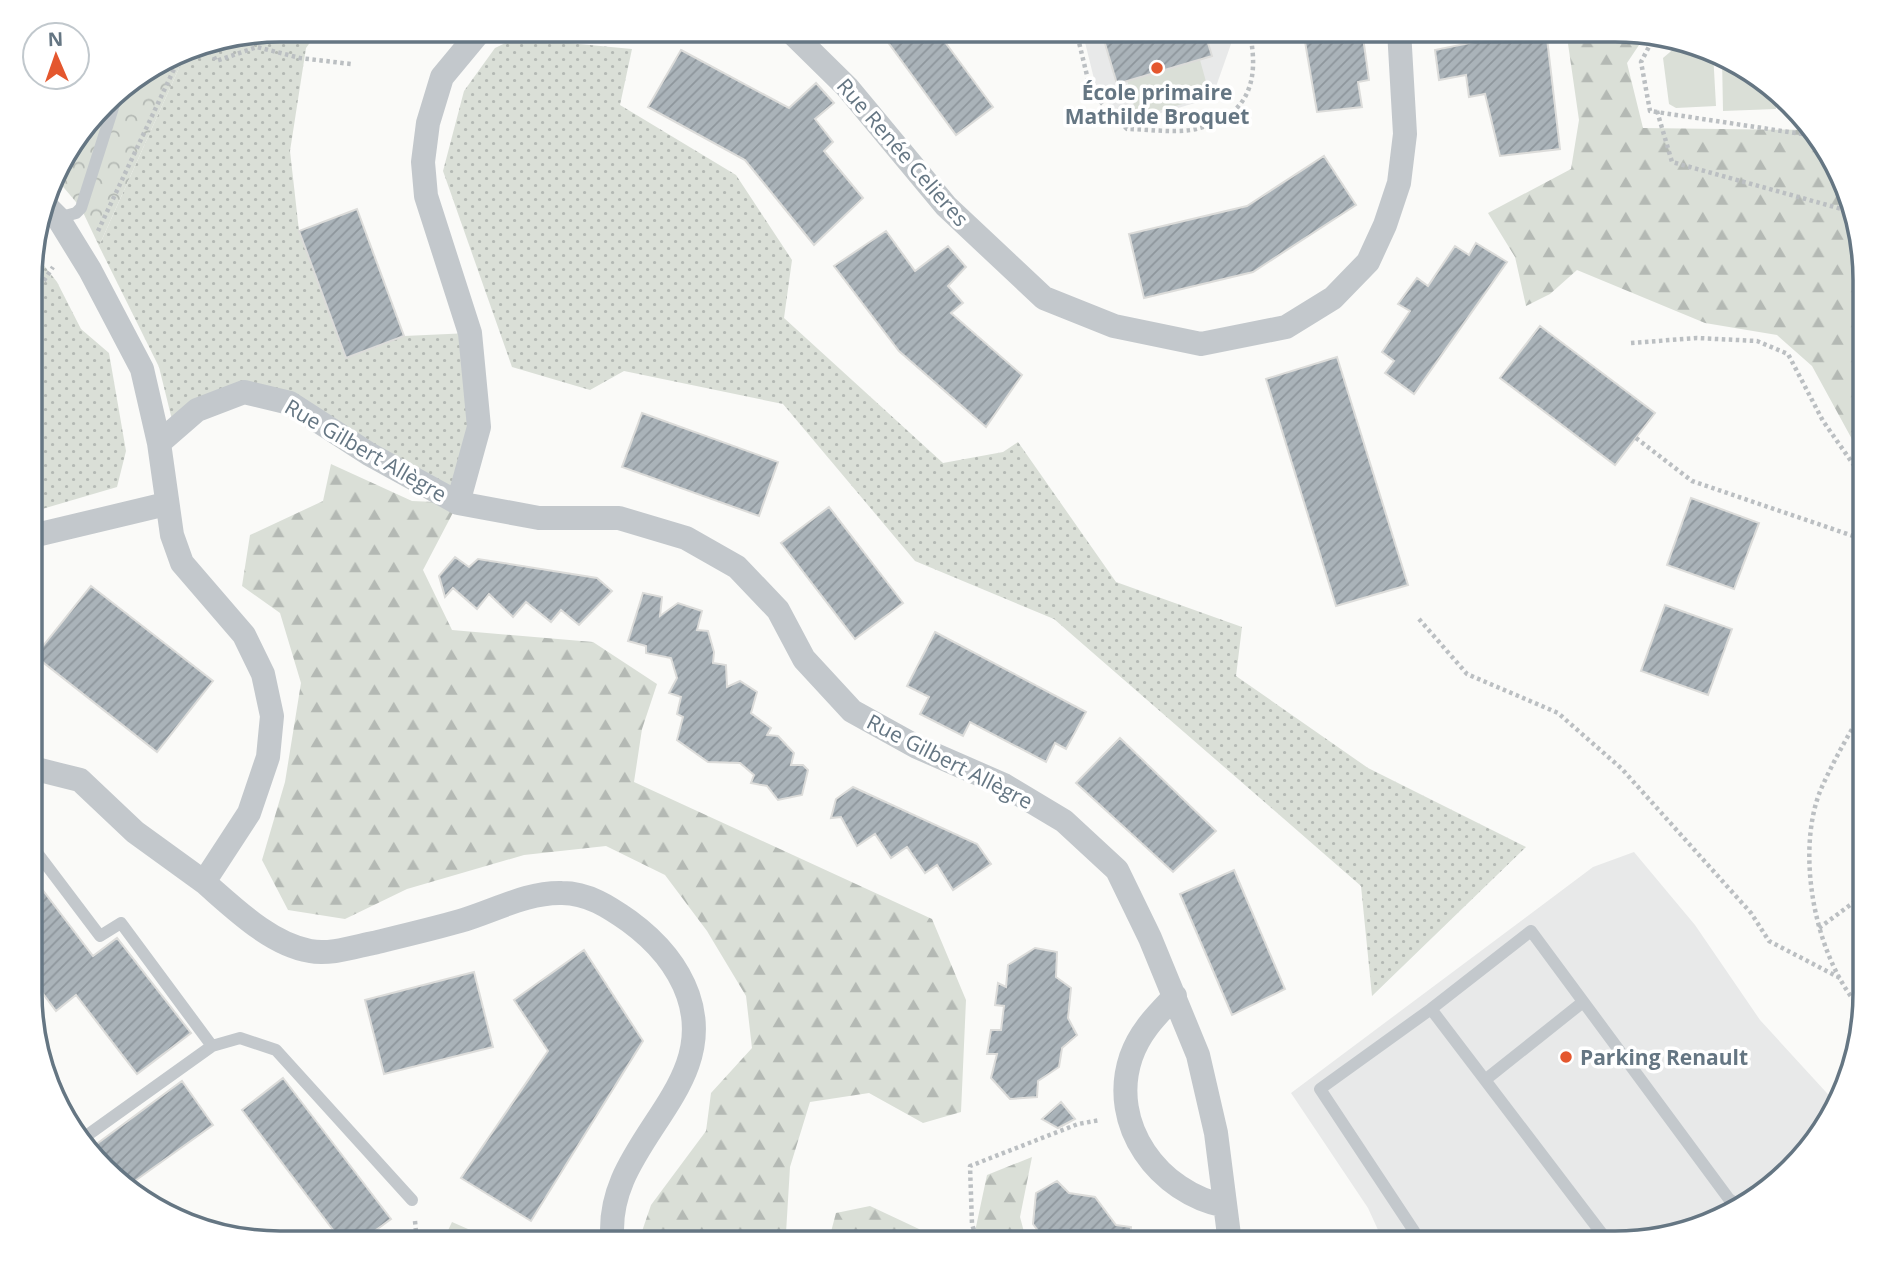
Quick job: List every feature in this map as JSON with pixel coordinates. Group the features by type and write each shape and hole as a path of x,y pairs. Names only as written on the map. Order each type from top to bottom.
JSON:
{"street":[{"path":"458,503 479,427 470,334 426,195 423,162 428,123 442,78 471,42"},
{"name":"Rue Renée Celieres","path":"801,42 847,87 946,206 1044,298 1114,326 1201,344 1286,327 1333,298 1368,262 1385,225 1399,183 1405,134 1400,42"},
{"path":"52,212 142,369 159,443 172,536 182,563 249,644 263,674 272,716 268,757 249,813 204,883"},
{"name":"Rue Gilbert Allègre","path":"159,443 197,410 244,392 290,403 369,454 458,503 539,518 619,518 686,538 737,567 778,610 804,659 852,710 917,747 1004,785 1064,821 1117,870 1175,996 1198,1055 1216,1133 1228,1230"},
{"path":"42,534 166,504"},
{"path":"42,770 80,780 135,832 274,936 310,951 358,946 462,920 521,899 564,892 602,902 650,937 681,977 695,1015 695,1049 682,1080 620,1179 613,1205 613,1231"},
{"path":"1175,996 1144,1029 1131,1057 1126,1081 1128,1115 1140,1147 1157,1171 1182,1191 1205,1202 1225,1206"}],"lane":[{"path":"52,211 76,213 80,208 111,113"},
{"path":"42,859 100,936 121,923 212,1046"},
{"path":"1413,1230 1320,1090 1431,1009 1531,931 1731,1200"},
{"path":"1485,1080 1583,1002"},
{"path":"1431,1009 1599,1230"},
{"path":"89,1134 212,1046 240,1038 276,1050 412,1200"}],"path":[{"path":"1079,42 1090,92 1126,129 1191,130 1231,116 1243,101 1255,76 1252,42"},
{"path":"1650,45 1641,62 1650,110 1802,134"},
{"path":"212,52 216,61 257,47 300,58 351,64"},
{"path":"92,239 103,225 175,67"},
{"path":"1657,111 1672,162 1842,209"},
{"path":"42,284 58,261"},
{"path":"1631,343 1697,338 1758,341 1788,354 1823,421 1852,462"},
{"path":"1636,438 1692,481 1852,536"},
{"path":"1419,619 1467,674 1558,713 1622,769 1751,913 1769,942 1839,978"},
{"path":"1852,732 1820,791 1809,846 1818,929 1846,993 1852,999"},
{"path":"1818,929 1852,904"},
{"path":"974,1230 970,1167 1078,1124 1128,1115"}],"shaded area":[{"name":"École primaire Mathilde Broquet","path":"1085,42 1230,42 1212,98 1127,123 1097,91"},
{"name":"Parking Renault","path":"1634,852 1695,925 1760,1020 1829,1095 1813,1125 1794,1150 1772,1172 1747,1191 1692,1218 1662,1226 1631,1230 1378,1230 1368,1208 1291,1093 1593,867"}],"green space":[{"path":"310,42 306,48 290,151 299,231 347,358 404,336 470,333 479,427 458,503 244,392 174,428 159,367 99,246 181,64 218,50 249,44"},
{"path":"508,42 558,42 632,49 620,105 736,175 792,260 784,318 943,463 1003,452 1018,442 1116,582 1242,627 1236,676 1368,768 1526,847 1372,996 1361,886 1054,619 915,561 783,404 624,371 590,390 512,367 443,171 464,91 495,48"},
{"path":"1568,42 1615,42 1640,44 1627,63 1643,128 1799,130 1821,161 1835,189 1848,233 1852,264 1852,439 1812,366 1777,335 1705,323 1577,270 1550,294 1526,306 1515,257 1488,213 1571,169 1579,120"},
{"path":"1673,49 1714,64 1716,106 1676,108 1669,104 1663,58"},
{"path":"1200,60 1210,96 1137,117 1127,80"},
{"path":"181,64 99,246 81,208 62,185 82,148 101,123 123,101 148,82"},
{"path":"1722,68 1747,82 1776,105 1776,109 1723,111"},
{"path":"43,264 57,282 81,329 109,353 126,451 117,487 42,509"},
{"path":"331,464 412,501 458,503 423,570 452,630 593,642 657,684 642,729 634,782 932,919 966,1000 961,1112 923,1123 869,1093 810,1102 790,1167 786,1231 642,1231 651,1205 706,1131 711,1093 752,1048 746,996 707,931 665,875 606,846 524,855 407,889 345,919 288,910 262,860 285,782 301,683 280,613 242,586 250,535 323,501"},
{"path":"1032,1157 1020,1217 1024,1230 975,1230 987,1175"},
{"path":"870,1206 921,1231 831,1231 836,1213"},
{"path":"452,1222 472,1231 448,1231"}],"building":[{"path":"888,42 945,42 993,107 956,135"},
{"path":"1105,42 1208,42 1212,56 1117,84"},
{"path":"1305,42 1364,42 1369,80 1358,82 1362,107 1317,112"},
{"path":"1475,42 1547,42 1560,149 1500,156 1485,94 1469,97 1466,75 1439,80 1435,50"},
{"path":"681,50 789,108 816,83 834,103 815,119 833,142 824,151 863,198 814,245 745,160 648,107"},
{"path":"1324,156 1356,205 1253,272 1144,298 1129,234 1247,206"},
{"path":"357,209 404,336 346,358 299,231"},
{"path":"886,231 915,271 948,246 966,267 948,286 963,303 951,313 1022,375 986,427 899,351 834,266"},
{"path":"1476,243 1507,262 1414,394 1385,373 1394,361 1382,352 1410,311 1398,304 1417,278 1428,286 1455,246 1469,255"},
{"path":"1540,326 1655,413 1615,465 1500,378"},
{"path":"1337,357 1408,585 1336,606 1266,379"},
{"path":"642,413 778,462 759,516 622,467"},
{"path":"1691,498 1759,523 1734,589 1667,565"},
{"path":"829,507 903,603 855,639 781,543"},
{"path":"455,557 469,567 478,559 597,578 612,591 579,625 561,610 551,622 526,602 513,617 489,594 477,609 453,588 445,597 439,576"},
{"path":"91,586 213,681 157,752 42,662 42,647"},
{"path":"643,593 662,597 660,616 678,603 702,611 697,630 708,631 714,652 713,663 726,665 727,687 740,681 757,692 751,713 771,728 767,735 778,736 794,753 791,765 803,765 808,770 802,795 778,800 767,786 751,783 754,775 740,763 708,762 677,740 683,717 677,714 681,697 669,693 677,678 671,658 646,653 646,646 628,641"},
{"path":"1665,605 1732,629 1708,695 1641,671"},
{"path":"935,632 1086,712 1066,749 1055,743 1046,762 970,722 963,736 920,714 929,697 907,686"},
{"path":"1120,738 1216,831 1173,872 1076,783"},
{"path":"853,787 977,844 991,864 953,890 937,865 925,873 907,847 891,858 875,834 857,846 841,817 831,818 836,799"},
{"path":"1234,870 1285,989 1232,1015 1180,894"},
{"path":"42,889 93,956 117,938 191,1033 137,1074 76,995 56,1011 42,992"},
{"path":"1035,948 1057,952 1056,977 1071,988 1068,1018 1077,1035 1062,1048 1059,1067 1038,1081 1037,1097 1010,1099 991,1078 997,1054 987,1054 991,1030 1001,1030 1004,1006 995,1005 998,983 1006,987 1008,965"},
{"path":"584,950 643,1041 531,1221 461,1178 548,1051 514,1000"},
{"path":"474,972 493,1047 384,1074 365,1000"},
{"path":"283,1078 391,1219 375,1231 334,1231 242,1110"},
{"path":"182,1081 213,1125 135,1181 97,1144"},
{"path":"1061,1102 1075,1119 1058,1128 1042,1119"},
{"path":"1057,1181 1069,1193 1095,1197 1116,1225 1131,1227 1131,1230 1038,1230 1033,1224 1036,1193"}],"place":[{"name":"École primaire Mathilde Broquet","path":"1157,68"},
{"name":"Parking Renault","path":"1566,1057"}]}
